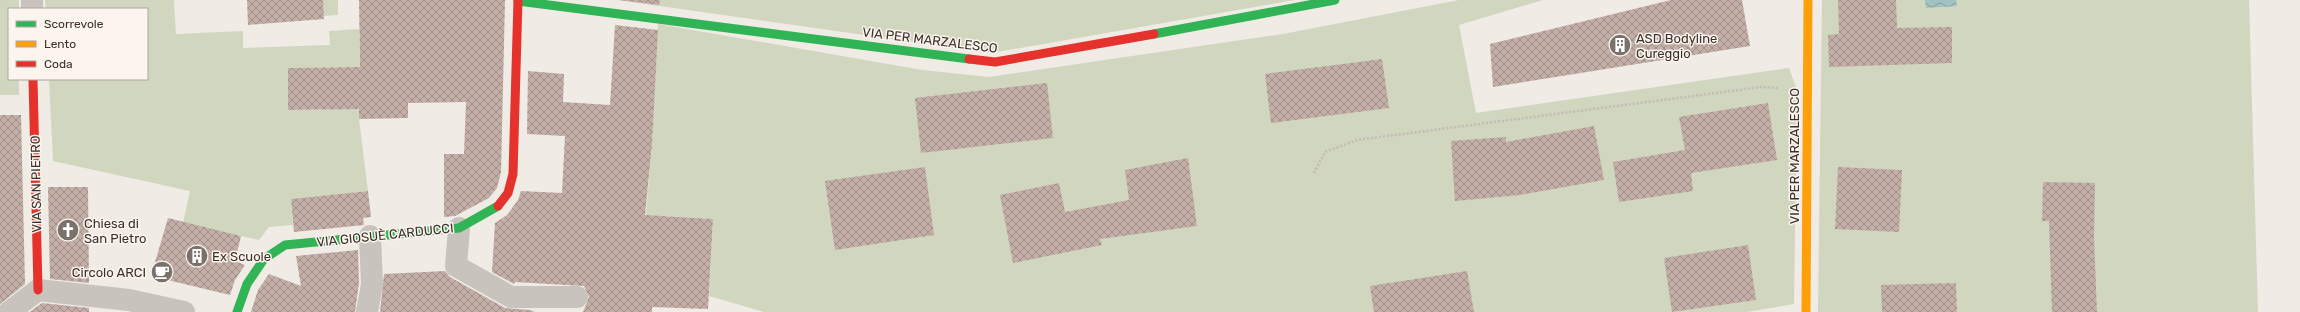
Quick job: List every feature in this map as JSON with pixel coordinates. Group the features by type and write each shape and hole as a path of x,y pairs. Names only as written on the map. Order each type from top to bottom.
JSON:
{"street":[{"name":"VIA PER MARZALESCO","path":"518,1 592,8 995,62 1243,19 1335,0"},
{"name":"VIA PER MARZALESCO","path":"1806,312 1808,0"},
{"name":"VIA GIOSUÈ CARDUCCI","path":"237,312 247,284 264,259 285,245 459,228 497,208 508,193 513,174 518,1"},
{"name":"VIA SAN PIETRO","path":"34,80 38,290"},
{"path":"459,228 456,266 511,297 577,297"},
{"path":"367,312 372,284 370,236"},
{"path":"9,312 38,290 129,300 184,312"}],"path":[{"path":"1314,173 1325,152 1357,140 1762,87 1784,88 1807,100"}],"green space":[{"path":"0,0 19,0 19,8 8,8 8,80 19,80 19,95 0,95"},
{"path":"45,0 174,0 176,34 243,31 243,48 330,45 329,31 359,29 360,67 288,68 288,110 322,110 322,82 358,82 359,119 368,191 291,199 293,225 269,227 259,240 183,223 190,191 53,161 49,80 148,80 148,8 46,8"},
{"path":"306,0 338,0 338,15 307,17"},
{"path":"617,0 1295,0 991,53"},
{"path":"1459,0 1543,0 1459,25 1476,113 1789,68 1797,90 1794,304 1747,312 764,312 709,296 713,219 664,216 663,229 644,237 652,145 658,24 922,70 989,77 1283,34"},
{"path":"1822,0 2249,0 2258,312 1818,312"}],"water":[{"path":"1925,0 1956,0 1957,6 1926,8"}],"building":[{"path":"247,0 323,0 324,19 248,25"},
{"path":"359,0 505,0 501,172 497,188 489,198 455,216 444,217 444,154 464,154 466,102 408,103 408,118 359,119 359,109 288,110 288,68 360,67"},
{"path":"619,0 660,0 659,5"},
{"name":"ASD Bodyline Cureggio","path":"1671,0 1742,0 1750,46 1493,87 1490,44"},
{"path":"1838,0 1896,0 1897,28 1952,27 1952,63 1829,67 1828,35 1839,34"},
{"path":"615,25 658,30 652,145 645,215 713,219 708,309 652,307 652,312 583,312 589,297 584,286 515,282 514,284 492,272 495,223 507,215 518,200 521,191 562,193 565,136 527,134 528,71 564,74 563,102 610,105"},
{"path":"1382,59 1389,108 1271,123 1265,74"},
{"path":"1047,83 1053,138 921,153 915,98"},
{"path":"1768,103 1777,160 1691,173 1693,191 1619,202 1613,162 1685,150 1679,117"},
{"path":"0,115 21,115 25,284 0,304"},
{"path":"1594,126 1604,180 1520,195 1455,201 1451,141 1506,137 1506,142"},
{"path":"1188,158 1197,226 1100,239 1102,245 1013,263 1000,195 1059,183 1065,212 1129,200 1125,170"},
{"path":"925,167 934,235 835,250 825,181"},
{"path":"1838,167 1902,170 1899,232 1835,229"},
{"path":"2043,182 2095,183 2094,238 2097,312 2052,312 2049,221 2042,221"},
{"name":"Chiesa di San Pietro","path":"48,187 88,187 89,283 50,279"},
{"path":"368,191 371,217 363,218 364,225 294,232 291,199"},
{"name":"Ex Scuole","path":"168,218 241,236 235,261 245,265 235,280 230,295 151,276"},
{"path":"1748,245 1756,300 1672,312 1664,258"},
{"path":"358,250 359,283 355,312 251,312 258,290 269,274 301,286 296,256"},
{"path":"445,271 450,277 505,308 530,310 535,312 380,312 384,274"},
{"path":"1467,271 1474,312 1374,312 1370,286"},
{"path":"1956,283 1957,312 1882,312 1881,285"},
{"path":"42,303 89,308 89,312 30,312"}],"traffic: fast":[{"path":"1154,34 1335,0"},
{"path":"518,1 969,59"},
{"path":"237,312 247,284 264,259 285,245 459,228 498,206"}],"traffic: slow":[{"path":"1806,312 1808,0"}],"traffic: jam":[{"path":"498,206 508,193 513,174 518,0"},
{"path":"969,59 995,62 1154,34"},
{"path":"33,80 38,290"}],"place":[{"name":"ASD Bodyline Cureggio","path":"1620,45"},
{"name":"Chiesa di San Pietro","path":"68,230"},
{"name":"Ex Scuole","path":"197,256"},
{"name":"Circolo ARCI","path":"162,272"}]}
